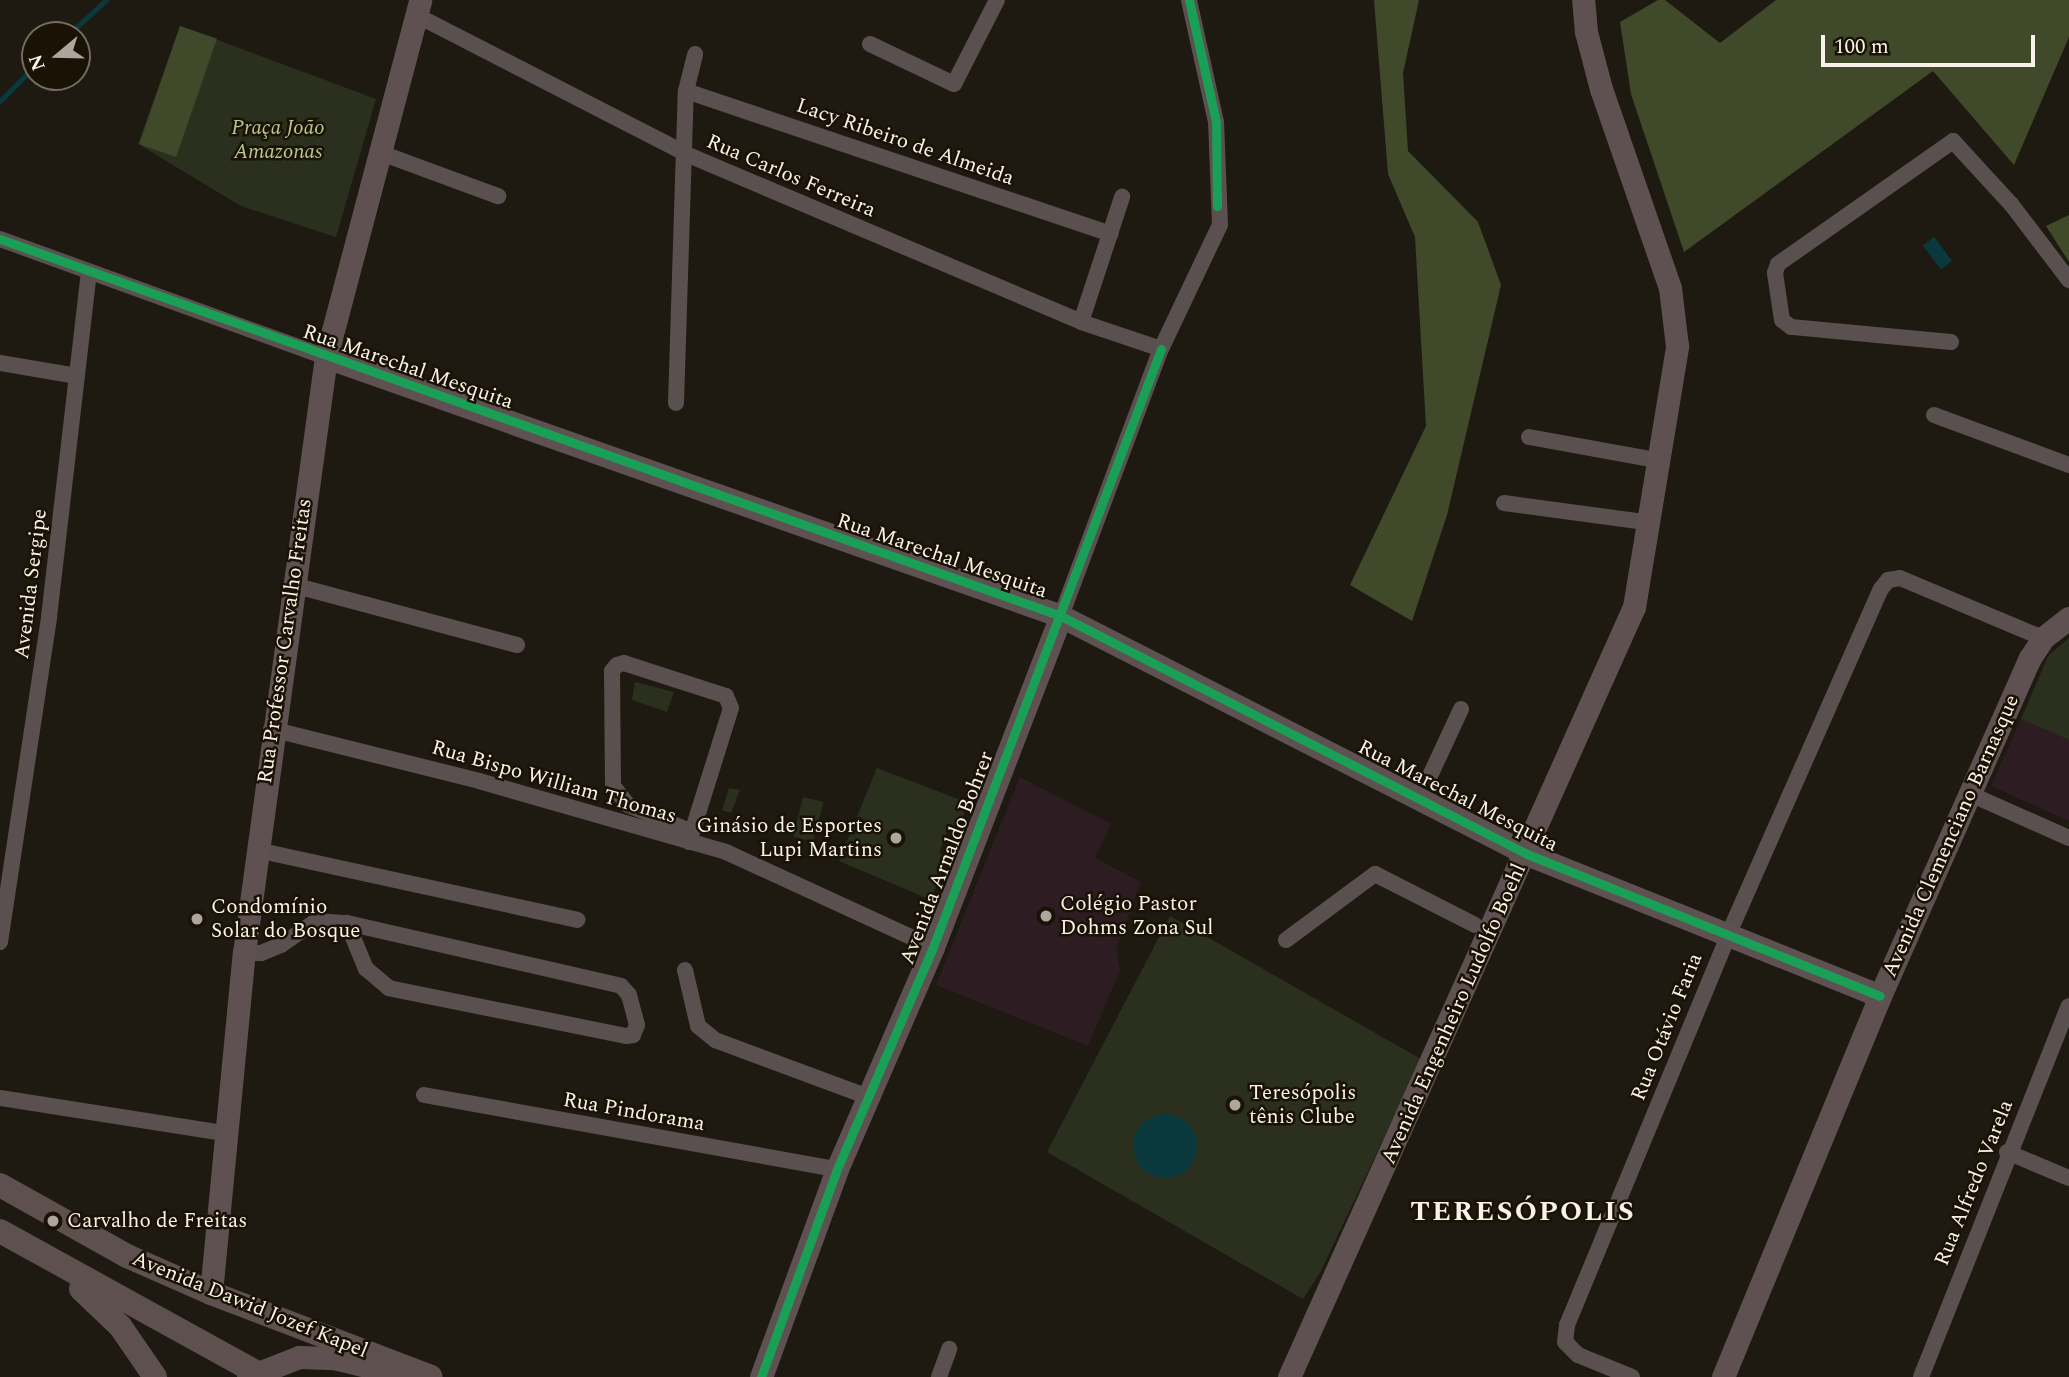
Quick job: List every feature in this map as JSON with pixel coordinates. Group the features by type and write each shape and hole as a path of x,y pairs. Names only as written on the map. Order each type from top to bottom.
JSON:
{"main road":[{"name":"Avenida Dawid Jozef Kapel","path":"0,1185 127,1256 211,1293 431,1377"},
{"path":"0,1231 58,1267 265,1377"},
{"path":"58,1267 120,1326 155,1377"}],"street":[{"path":"870,44 954,84 997,0"},
{"name":"Avenida Arnaldo Bohrer","path":"761,1377 837,1170 933,947 1161,349 1220,225 1216,122 1189,0"},
{"name":"Avenida Engenheiro Ludolfo Boehl","path":"1289,1377 1527,853 1634,607 1651,523 1677,346 1670,288 1601,89 1586,32 1583,0"},
{"name":"Rua Carlos Ferreira","path":"418,8 686,154 1081,322 1161,349"},
{"name":"Rua Professor Carvalho Freitas","path":"211,1293 223,1133 243,953 271,729 326,357 418,8"},
{"path":"676,403 686,91 695,54"},
{"name":"Lacy Ribeiro de Almeida","path":"686,91 1111,234"},
{"path":"1951,342 1791,327 1782,320 1775,273 1787,256 1953,141 2011,204 2069,280"},
{"path":"380,153 498,196"},
{"path":"1081,322 1122,197"},
{"name":"Rua Marechal Mesquita","path":"0,239 1061,616 1527,853 1880,996"},
{"name":"Avenida Sergipe","path":"0,942 49,617 89,272"},
{"path":"0,363 77,376"},
{"path":"1934,415 2069,466"},
{"path":"1529,438 1661,461"},
{"path":"1504,503 1651,523"},
{"name":"Rua Otávio Faria","path":"1632,1377 1578,1355 1565,1342 1567,1325 1729,933 1888,580 1899,578 2043,638"},
{"path":"293,584 517,645"},
{"name":"Avenida Clemenciano Barnasque","path":"1723,1377 1880,996 2030,658 2043,638 2069,618"},
{"path":"624,663 726,696 731,708 691,837 628,806 613,786 612,671 617,665 624,663"},
{"path":"1429,778 1461,709"},
{"name":"Rua Bispo William Thomas","path":"271,729 691,837 933,947"},
{"path":"1970,793 2069,838"},
{"path":"257,849 577,920"},
{"path":"1286,940 1376,874 1475,925"},
{"path":"243,953 261,953 281,944 316,921 347,923 621,986 629,995 637,1025 633,1035 626,1036 389,988 366,970 347,923"},
{"path":"685,971 698,1026 715,1040 868,1097"},
{"name":"Rua Alfredo Varela","path":"1921,1377 2007,1152 2069,1006"},
{"name":"Rua Pindorama","path":"424,1095 837,1170"},
{"path":"0,1098 223,1133"},
{"path":"2007,1152 2069,1178"},
{"path":"939,1377 949,1349"},
{"path":"248,1377 299,1357 334,1358 408,1377"}],"shaded area":[{"path":"2021,719 2069,740 2069,821 1991,786"},
{"name":"Colégio Pastor Dohms Zona Sul","path":"1020,777 1111,824 1095,858 1141,882 1116,949 1120,970 1088,1046 936,985"}],"green space":[{"path":"1374,0 1419,0 1403,73 1408,151 1478,222 1501,285 1447,515 1412,621 1350,585 1426,426 1415,237 1388,174"},
{"path":"1658,0 1665,0 1720,43 1776,0 2069,0 2069,37 2014,165 1933,71 1684,252 1631,94 1620,22"},
{"name":"Praça João Amazonas","path":"180,26 376,99 336,237 241,206 138,144"},
{"path":"180,26 217,39 176,157 139,144"},
{"path":"2069,215 2069,262 2046,226"},
{"path":"2069,638 2069,740 2021,719 2048,656"},
{"path":"635,682 674,692 667,712 632,700"},
{"name":"Ginásio de Esportes Lupi Martins","path":"877,768 968,803 959,827 950,824 939,853 947,856 931,900 839,861"},
{"path":"729,788 740,790 731,813 722,810"},
{"path":"803,797 823,802 813,842 793,837"},
{"name":"Teresópolis tênis Clube","path":"1170,916 1421,1059 1321,1271 1303,1299 1047,1152"}],"water":[{"path":"1934,237 1952,261 1941,269 1923,245"},
{"path":"1165,1114 1183,1120 1191,1128 1197,1146 1191,1164 1183,1172 1165,1178 1147,1172 1139,1164 1133,1146 1139,1128 1147,1120"}],"waterway":[{"path":"83,21 106,0"},
{"path":"0,101 21,80"}],"cycle path":[{"path":"1189,0 1216,122 1217,206"},
{"path":"0,239 1061,616 1527,854 1880,996"},
{"path":"761,1377 837,1169 933,947 1161,349"}],"place":[{"name":"Ginásio de Esportes Lupi Martins","path":"896,838"},
{"name":"Colégio Pastor Dohms Zona Sul","path":"1046,916"},
{"name":"Condomínio Solar do Bosque","path":"197,919"},
{"name":"Teresópolis tênis Clube","path":"1235,1105"},
{"name":"Carvalho de Freitas","path":"53,1221"}],"district":[{"name":"TERESÓPOLIS","path":"1523,1212"}]}
